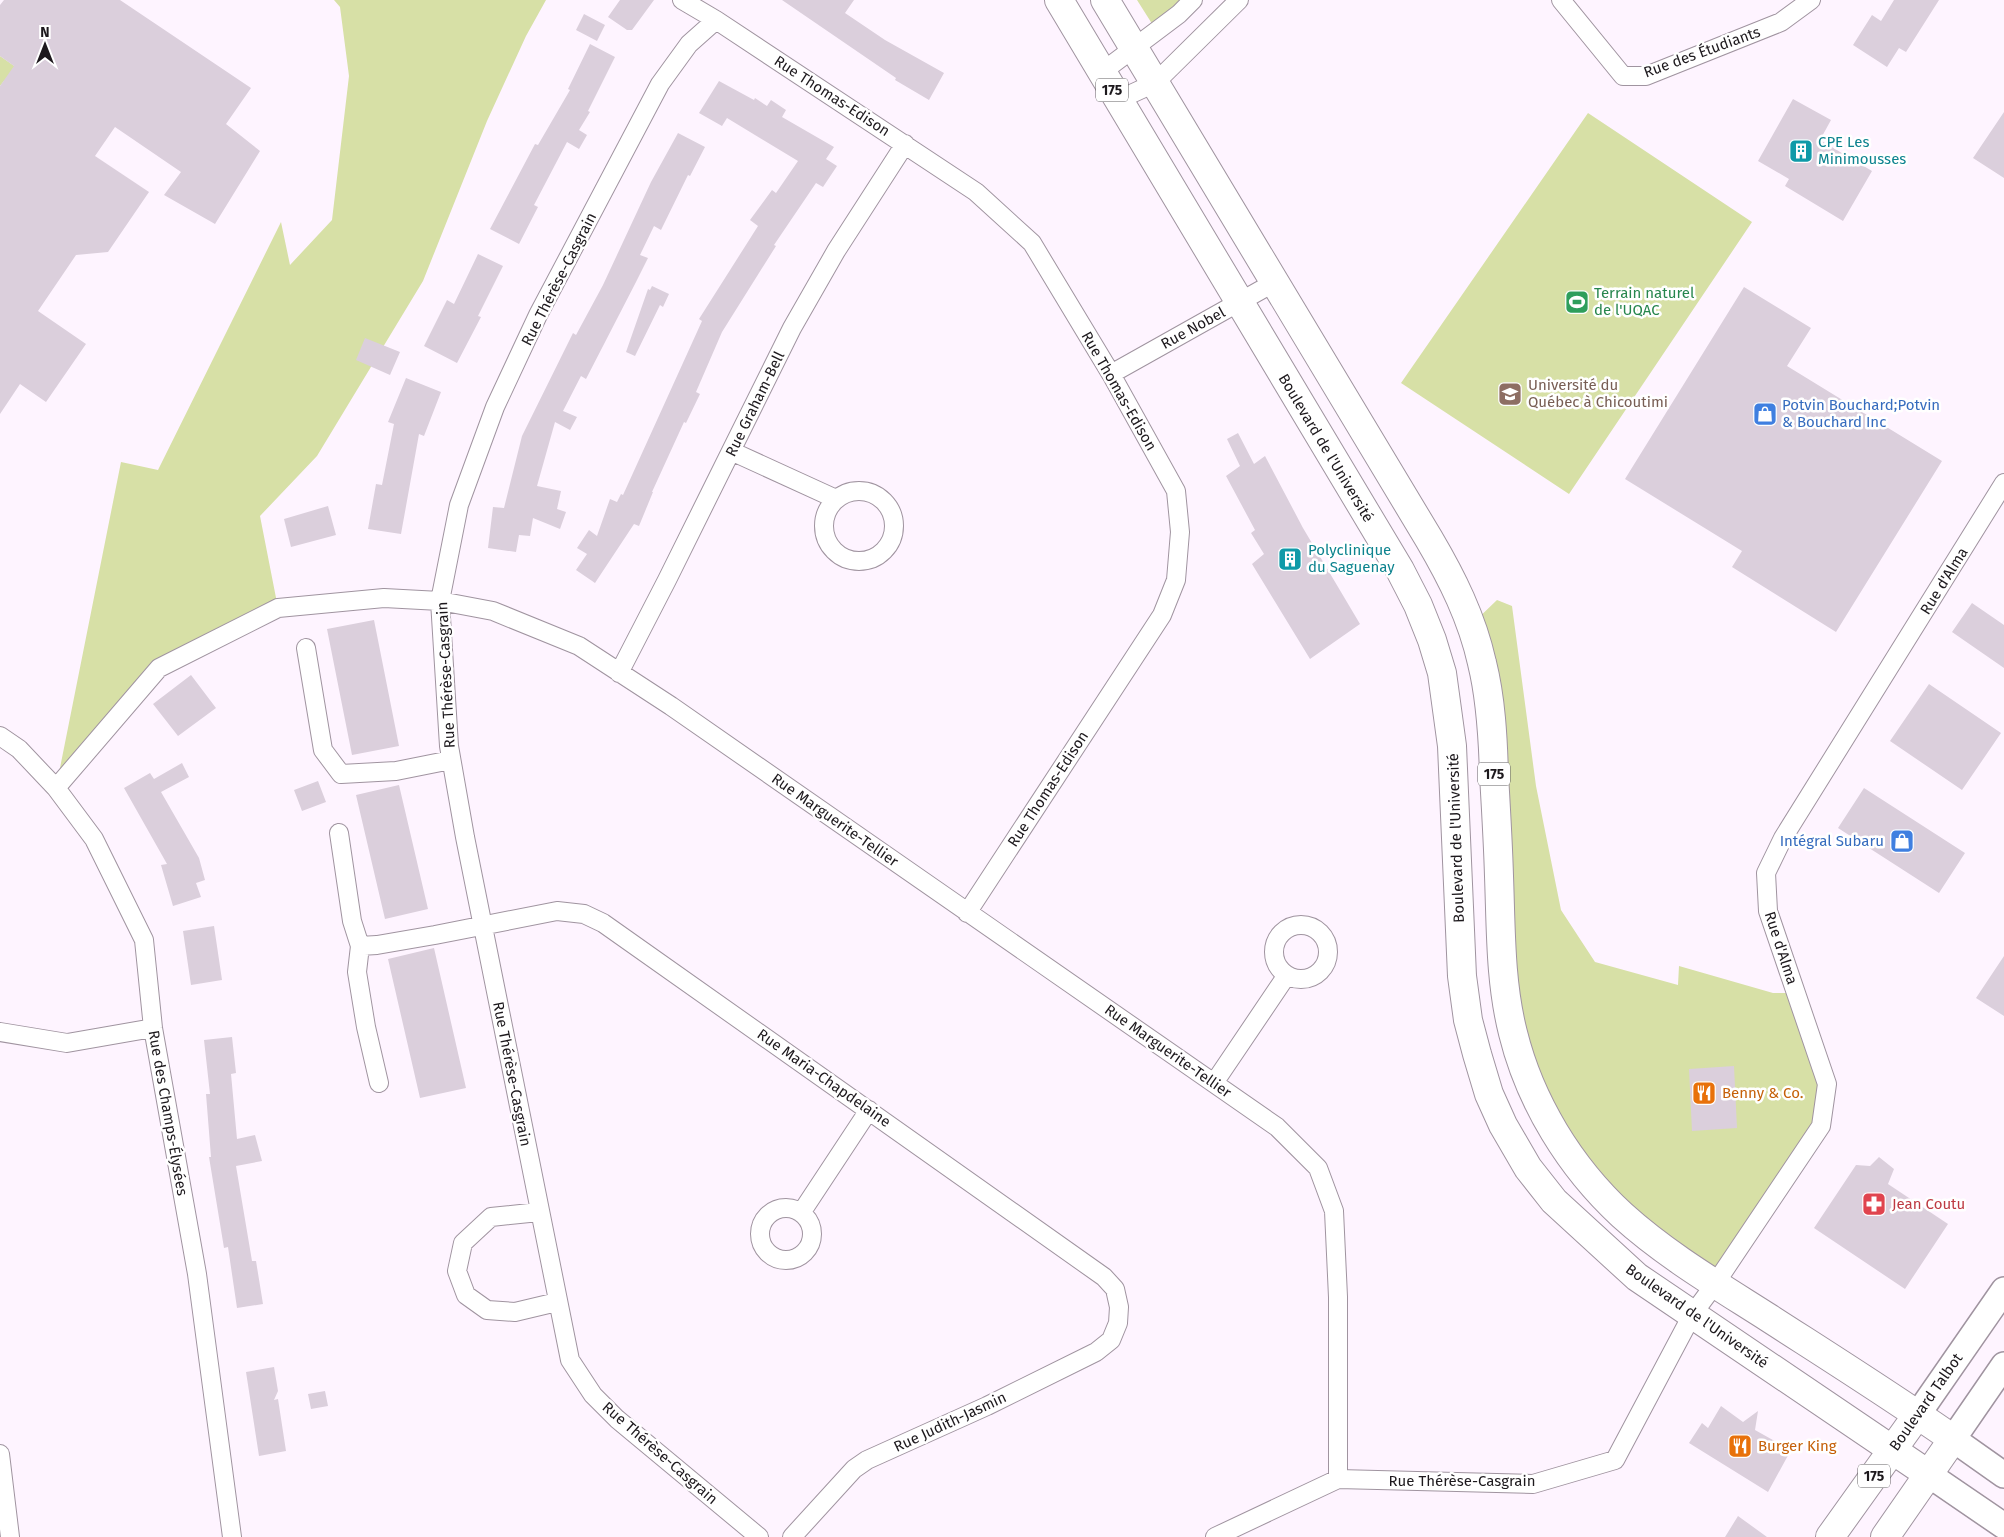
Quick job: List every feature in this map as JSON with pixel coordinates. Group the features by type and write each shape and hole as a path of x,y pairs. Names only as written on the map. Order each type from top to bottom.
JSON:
{"main road":[{"name":"Boulevard de l'Université","path":"1059,0 1400,570 1418,605 1432,640 1442,673 1452,746 1462,976 1468,1020 1489,1094 1503,1125 1528,1168 1554,1200 1637,1277 2004,1526"},
{"name":"175","path":"1106,0 1453,580 1471,625 1483,664 1493,743 1502,960 1506,997 1524,1068 1538,1101 1556,1135 1580,1170 1621,1214 1668,1252 1918,1414 1953,1439"},
{"name":"Boulevard Talbot","path":"1830,1537 2004,1290"},
{"path":"1886,1537 2004,1365"},
{"path":"1953,1439 2004,1475"}],"street":[{"name":"Rue Thomas-Edison","path":"682,0 716,20 976,192 1032,243 1111,374 1176,491 1180,532 1176,580 1162,615 967,913"},
{"path":"1102,72 1179,14 1192,0"},
{"path":"1118,100 1155,83 1239,0"},
{"name":"Rue des Étudiants","path":"1561,0 1623,76 1646,76 1782,22 1811,0"},
{"name":"Rue Thérèse-Casgrain","path":"716,20 689,44 660,84 538,315 496,407 460,505 440,601 448,746 539,1212 570,1360 594,1394 616,1419 759,1537"},
{"name":"Rue Graham-Bell","path":"619,673 792,328 836,251 905,144"},
{"name":"Rue Nobel","path":"1111,374 1275,282"},
{"path":"731,451 836,499"},
{"name":"Rue d'Alma","path":"1692,1316 1821,1126 1827,1084 1768,911 1766,873 1783,838 2004,483"},
{"path":"852,491 870,492 881,497 889,506 894,517 895,530 885,550 876,557 865,561 853,561 842,557 833,550 823,530 824,518 828,508 836,499 852,491"},
{"name":"Rue Marguerite-Tellier","path":"56,788 159,668 278,608 384,598 440,601 493,611 580,646 671,706 1277,1127 1318,1168 1334,1211 1338,1297 1338,1479"},
{"path":"306,648 323,750 341,774 396,771 451,760"},
{"name":"Rue des Champs-Élysées","path":"0,736 19,749 56,788 94,839 144,940 153,1028 197,1274 232,1537"},
{"path":"339,833 352,921 360,946 357,972 366,1027 380,1083"},
{"name":"Rue Maria-Chapdelaine","path":"360,946 377,945 557,911 584,914 603,923 1104,1277 1115,1289 1119,1307 1118,1323"},
{"path":"1214,1083 1286,975"},
{"path":"0,1032 67,1043 153,1028"},
{"path":"801,1213 869,1110"},
{"path":"539,1212 491,1217 463,1243 457,1271 466,1295 487,1310 515,1312 557,1302"},
{"name":"Rue Thérèse-Casgrain","path":"1215,1537 1338,1479 1533,1484 1616,1460 1692,1316"},
{"name":"Rue Judith-Jasmin","path":"792,1537 854,1469 867,1460 987,1406 1096,1352 1111,1340 1118,1323"},
{"path":"0,1454 10,1537"}],"green space":[{"path":"334,0 546,0 526,36 487,121 423,281 317,456 260,516 278,608 159,668 56,788 121,462 158,470 281,222 290,265 332,220 349,76 340,7"},
{"path":"1137,0 1193,0 1156,30"},
{"path":"0,56 43,86 4,81 0,86"},
{"name":"Terrain naturel de l'UQAC","path":"1588,113 1752,222 1569,494 1401,383"},
{"path":"1497,600 1512,606 1536,786 1561,910 1595,962 1678,985 1679,966 1773,993 1796,993 1827,1084 1821,1126 1715,1284 1621,1214 1524,1068 1471,625"}],"building":[{"path":"4,0 120,0 251,88 226,124 260,151 215,224 164,195 181,172 115,127 95,156 149,192 108,252 76,255 38,311 86,344 46,402 20,384 0,414 0,86 14,66 0,56 0,5"},
{"path":"620,0 654,0 632,30 627,30 608,17"},
{"path":"782,0 854,0 845,13 885,40 944,73 929,100 895,80 896,78"},
{"path":"1894,0 1939,0 1906,52 1899,48 1887,67 1853,45 1872,15 1881,21"},
{"path":"584,14 605,25 597,41 576,30"},
{"path":"590,44 615,57 588,111 590,112 579,130 587,135 579,149 567,142 534,205 538,207 519,244 490,229 535,144 538,145 570,90 568,89"},
{"path":"719,81 754,100 755,98 767,106 771,100 786,110 782,117 834,147 826,159 837,166 823,187 816,183 774,245 776,246 722,332 696,392 700,394 686,423 684,422 652,492 639,526 634,524 595,583 576,570 587,554 577,548 589,530 597,536 610,499 617,502 621,494 623,495 702,321 699,319 758,226 750,220 772,190 776,193 798,161 727,118 722,126 699,113"},
{"name":"CPE Les Minimousses","path":"1793,99 1831,120 1820,140 1872,171 1843,221 1785,186 1789,179 1758,161"},
{"path":"2004,112 2004,178 1973,158"},
{"path":"678,133 705,147 690,176 688,175 661,230 654,226 640,255 648,258 586,379 581,376 563,411 577,417 570,430 555,422 537,486 561,491 557,509 566,512 560,529 533,518 530,536 519,535 516,552 488,548 493,507 504,508 522,436 573,333 576,335 603,285 651,182"},
{"path":"478,254 503,266 478,316 481,317 457,363 424,346 447,300 454,304"},
{"path":"652,286 669,294 663,307 660,305 635,356 626,352 648,289 650,290"},
{"name":"Potvin Bouchard;Potvin & Bouchard Inc","path":"1744,287 1811,328 1787,366 1942,461 1836,632 1732,567 1742,551 1625,479"},
{"path":"365,338 400,352 390,375 356,360"},
{"path":"406,378 441,392 424,436 419,434 401,534 368,529 376,484 382,485 394,424 388,422"},
{"name":"Polyclinique du Saguenay","path":"1238,433 1254,464 1265,456 1303,528 1360,624 1310,659 1252,564 1264,554 1251,533 1255,530 1226,476 1240,466 1227,439"},
{"path":"328,506 336,535 291,547 284,519"},
{"path":"1972,603 2004,625 2004,668 1952,632"},
{"path":"374,620 399,746 352,755 327,629"},
{"path":"191,675 216,708 178,736 153,704"},
{"path":"1929,684 2001,733 1962,790 1890,741"},
{"path":"182,763 189,777 161,792 199,858 205,880 196,883 201,897 173,906 161,865 167,864 124,788 150,773 154,779"},
{"path":"318,781 326,802 302,811 294,790"},
{"path":"399,785 428,909 385,919 356,795"},
{"name":"Intégral Subaru","path":"1864,788 1965,853 1939,893 1838,828"},
{"path":"214,926 222,980 191,985 183,931"},
{"path":"434,948 466,1088 420,1098 388,959"},
{"path":"2004,956 2004,1016 1976,998"},
{"path":"232,1037 236,1073 231,1074 237,1139 255,1135 262,1161 236,1166 252,1261 256,1261 263,1304 237,1308 228,1247 224,1248 209,1157 211,1157 206,1094 210,1094 204,1040"},
{"path":"1734,1066 1737,1128 1692,1131 1689,1069"},
{"name":"Jean Coutu","path":"1879,1157 1894,1169 1888,1184 1948,1224 1905,1289 1814,1228 1856,1165 1870,1166"},
{"path":"274,1367 278,1391 274,1400 278,1399 286,1451 259,1456 246,1372"},
{"path":"325,1391 328,1406 311,1409 308,1394"},
{"name":"Burger King","path":"1721,1406 1743,1422 1758,1411 1755,1430 1791,1450 1768,1492 1689,1443 1702,1423 1708,1428"},
{"path":"1738,1516 1767,1537 1725,1537"}],"place":[{"name":"CPE Les Minimousses","path":"1801,151"},
{"name":"Terrain naturel de l'UQAC","path":"1577,302"},
{"name":"Université du Québec à Chicoutimi","path":"1510,394"},
{"name":"Potvin Bouchard;Potvin & Bouchard Inc","path":"1765,414"},
{"name":"Polyclinique du Saguenay","path":"1290,559"},
{"name":"Intégral Subaru","path":"1902,841"},
{"name":"Benny & Co.","path":"1704,1093"},
{"name":"Jean Coutu","path":"1874,1204"},
{"name":"Burger King","path":"1740,1446"}]}
